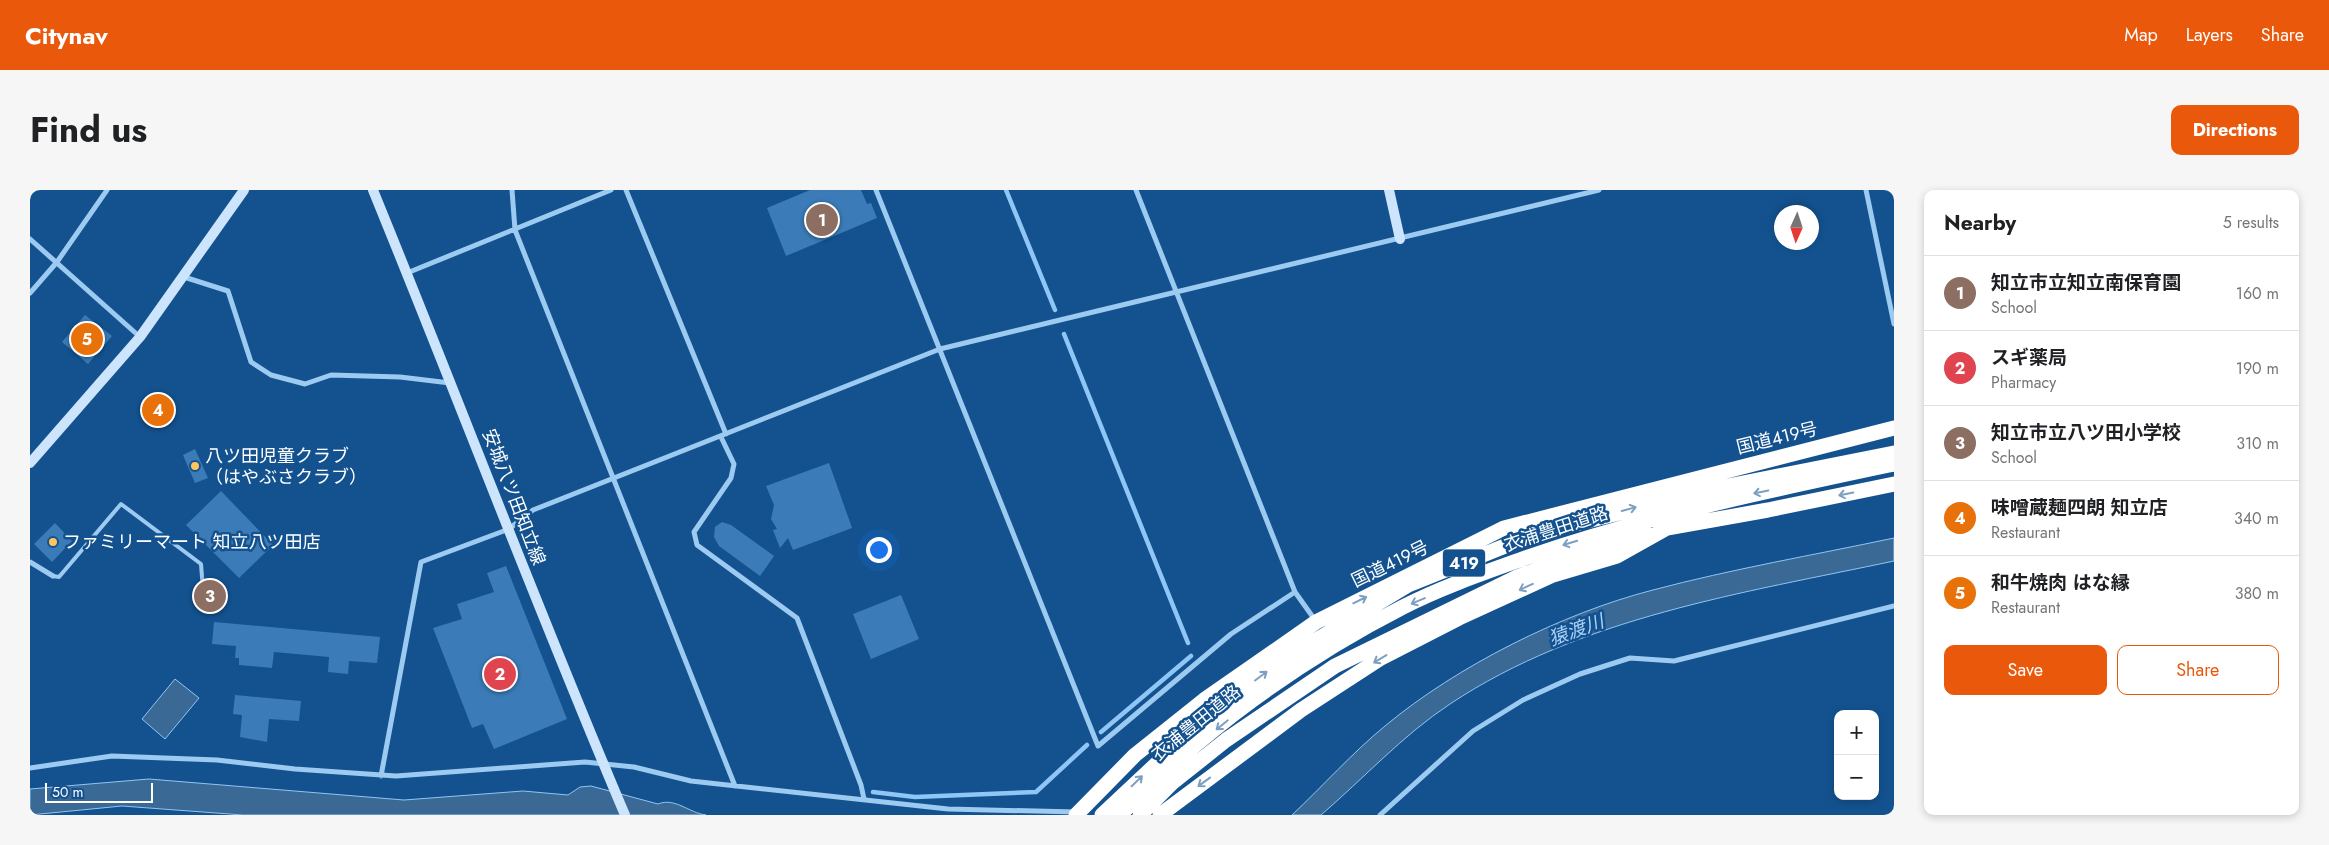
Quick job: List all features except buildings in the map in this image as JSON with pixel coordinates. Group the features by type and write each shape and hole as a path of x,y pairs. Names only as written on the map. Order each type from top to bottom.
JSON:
{"highway":[{"name":"国道419号","path":"1078,813 1135,755 1204,700 1316,622 1504,528 1894,428"},
{"name":"衣浦豊田道路","path":"1723,487 1815,456 1894,437"},
{"name":"衣浦豊田道路","path":"1102,815 1199,724 1261,676 1285,659 1408,585 1535,534 1723,487 1894,453"},
{"name":"衣浦豊田道路","path":"1120,815 1192,749 1278,681 1403,607 1490,570 1566,544 1746,495 1894,464"},
{"name":"419","path":"1160,815 1301,710 1381,658 1459,618 1536,582 1553,575 1618,556 1667,528 1768,510 1894,484"},
{"name":"衣浦豊田道路","path":"1140,815 1172,783 1226,740 1335,666 1517,577 1611,543 1667,528"}],"main road":[{"path":"30,463 140,337 244,190"},
{"name":"安城八ツ田知立線","path":"373,190 625,815"},
{"path":"1389,190 1400,239"}],"street":[{"path":"30,293 57,262 107,190"},
{"path":"512,190 515,230 735,786"},
{"path":"407,273 611,190"},
{"path":"626,190 734,464 731,478 694,532 697,545 797,618 864,799"},
{"path":"876,190 1098,746 1231,634 1295,592"},
{"path":"1136,190 1295,592 1316,622"},
{"path":"381,776 421,562 509,529 533,510 940,349 1599,190"},
{"path":"1866,190 1894,324"},
{"path":"30,239 140,337"},
{"path":"184,277 228,291 251,362 271,375 305,384 331,375 400,377 452,383"},
{"path":"30,562 53,576"},
{"path":"1380,815 1473,731 1523,700 1580,674 1630,658 1674,661 1894,606"},
{"path":"30,768 112,756 217,760 381,776 585,762 634,767 691,781 948,809 1078,813"}],"lane":[{"path":"53,576 59,577 121,504 201,564 203,590"}],"water":[{"name":"猿渡川","path":"1894,538 1894,561 1722,597 1608,629 1553,649 1500,674 1433,716 1400,743 1321,815 1292,815 1361,747 1413,704 1478,663 1548,627 1619,600 1683,582"},
{"path":"175,679 199,698 165,739 142,719"},
{"path":"149,779 404,800 523,791 568,795 580,787 591,786 658,804 670,802 706,815 243,815 122,806 30,815 30,789"}],"waterway":[{"path":"1006,190 1055,310"},
{"path":"1064,334 1188,643"},
{"path":"1101,732 1191,656"},
{"path":"873,792 915,797 1036,792 1087,745"}],"place":[{"name":"知立市立知立南保育園","path":"822,220"},
{"name":"和牛焼肉 はな縁","path":"87,339"},
{"name":"味噌蔵麺四朗 知立店","path":"158,410"},
{"name":"八ツ田児童クラブ （はやぶさクラブ）","path":"195,466"},
{"name":"ファミリーマート 知立八ツ田店","path":"53,542"},
{"name":"知立市立八ツ田小学校","path":"210,596"},
{"name":"スギ薬局","path":"500,674"}]}
